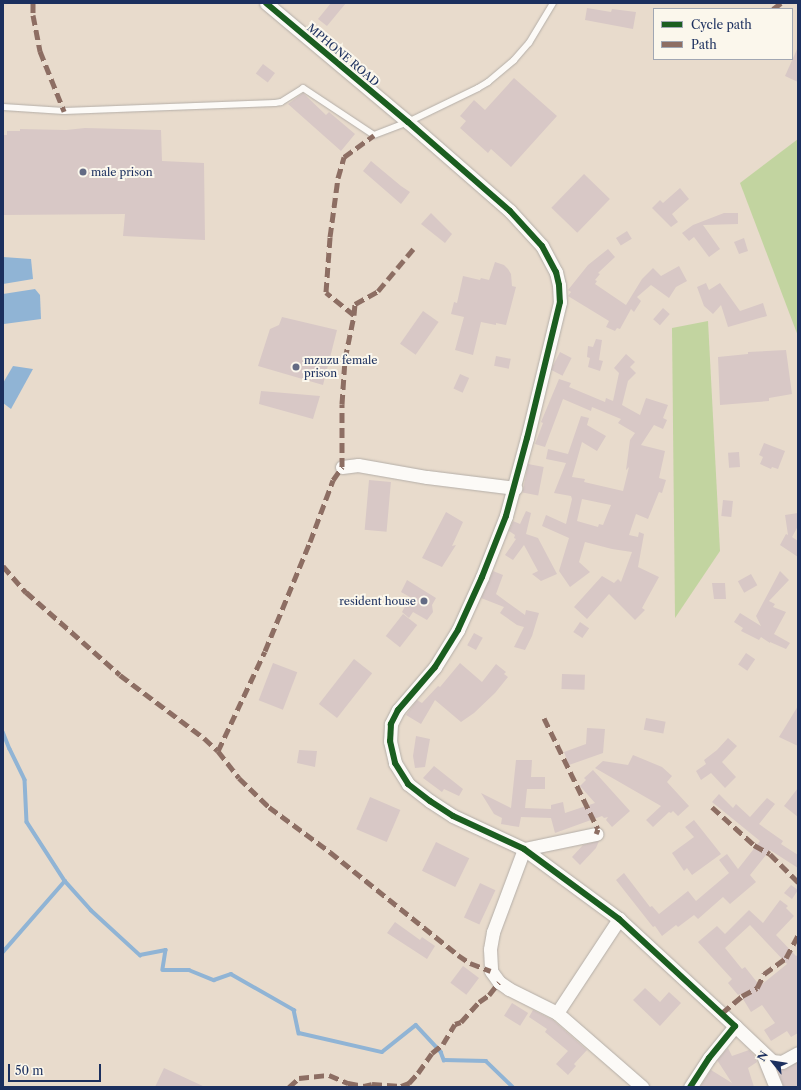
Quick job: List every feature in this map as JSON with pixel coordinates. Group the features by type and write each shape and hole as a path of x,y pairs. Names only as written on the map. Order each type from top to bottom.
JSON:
{"street":[{"name":"MPHONE ROAD","path":"266,3 408,122 510,211 542,246 556,272 559,286 560,302 515,488 496,543 458,630 435,667 398,710 391,724 390,741 395,763 408,784 430,801 453,816 524,849 619,919 735,1026 762,1053"},
{"path":"342,467 358,465 427,477 515,488"},
{"path":"596,834 524,849 493,932 490,949 491,971 499,982 509,989 557,1013 642,1087"},
{"path":"557,1013 619,919"},
{"path":"690,1087 709,1058 735,1026"},
{"path":"762,1053 772,1061 778,1062 798,1053"},
{"path":"762,1053 776,1087"}],"lane":[{"path":"3,107 64,111 274,103 281,102 303,88 374,135 408,122 478,88 502,71 529,43 553,3"}],"green space":[{"path":"798,139 798,336 740,183"},
{"path":"708,321 720,551 675,618 672,328"}],"water":[{"path":"3,257 31,259 33,279 3,284"},
{"path":"35,289 40,295 41,319 4,324 3,294"},
{"path":"13,366 33,369 11,409 3,403 3,383"}],"building":[{"path":"331,3 346,3 327,26 318,19"},
{"path":"587,8 611,12 612,9 636,12 633,29 585,20"},
{"path":"798,47 798,82 785,76"},
{"path":"263,64 275,73 268,83 256,74"},
{"path":"514,78 557,116 511,167 491,149 488,153 460,128 466,121 460,116 474,100 485,110"},
{"path":"303,93 326,115 329,112 355,134 341,151 288,104"},
{"name":"male prison","path":"85,128 161,130 162,161 204,163 205,240 123,236 125,214 3,215 3,135 7,135 7,131 20,131 20,129 66,130"},
{"path":"371,161 410,192 401,204 363,171"},
{"path":"584,174 610,199 577,233 551,208"},
{"path":"680,188 689,199 672,214 678,222 671,227 652,208 660,200 663,203"},
{"path":"431,213 452,234 445,243 421,224"},
{"path":"724,213 738,213 738,224 703,225 720,249 709,257 694,237 689,241 682,233 693,225"},
{"path":"627,231 632,239 621,246 616,238"},
{"path":"744,238 748,251 739,254 734,242"},
{"path":"608,249 615,257 598,273 600,274 595,280 597,281 595,284 626,305 642,279 653,268 661,276 679,266 687,281 676,287 669,298 651,285 637,297 641,301 634,312 631,309 620,329 617,328 615,331 606,327 609,321 568,296 571,292 568,290 588,265"},
{"path":"495,262 504,265 508,269 511,274 512,286 516,287 506,325 481,322 473,355 455,350 464,317 451,314 454,302 457,303 463,276 480,280 481,278 489,280"},
{"path":"706,283 709,290 720,283 740,311 763,303 767,316 728,327 721,305 713,314 704,306 697,287"},
{"path":"663,308 670,314 660,325 653,319"},
{"path":"423,311 439,322 416,355 400,344"},
{"name":"mzuzu female prison","path":"282,317 337,330 323,385 258,366 270,329 279,325"},
{"path":"596,339 602,340 599,360 603,361 600,371 588,367 590,358 587,357 588,346 593,347"},
{"path":"786,350 792,394 769,398 769,401 720,405 718,357 748,354 748,352"},
{"path":"560,352 572,358 563,376 551,370"},
{"path":"626,354 635,362 630,367 636,373 628,381 622,405 640,415 646,398 668,405 663,418 667,420 663,429 654,425 641,445 665,451 659,478 666,480 662,493 659,492 648,519 636,514 629,535 638,537 639,532 644,534 638,567 659,577 642,608 645,610 635,620 609,594 587,619 574,607 602,576 614,583 618,579 621,582 632,552 612,549 585,542 579,562 590,572 570,587 559,571 569,538 542,526 546,515 566,524 572,499 571,496 554,493 566,463 546,459 548,449 568,454 581,416 589,418 587,425 606,436 597,451 582,442 572,477 585,479 584,482 623,491 629,467 626,470 630,440 635,433 618,423 621,419 592,407 591,411 563,399 545,447 535,444 543,423 541,422 559,379 571,383 569,387 605,402 606,398 613,401 619,373 614,368","holes":["582,499 611,505 603,525 599,524 598,527 577,521"]},
{"path":"496,356 511,359 509,369 494,366"},
{"path":"460,374 469,378 463,393 453,389"},
{"path":"261,391 320,396 313,419 259,404"},
{"path":"764,443 785,451 778,469 772,467 771,469 760,464 763,457 759,455"},
{"path":"739,452 740,467 729,468 728,453"},
{"path":"528,464 544,467 538,496 522,492"},
{"path":"369,480 391,482 387,532 365,530"},
{"path":"723,500 733,501 731,517 721,516"},
{"path":"526,511 531,513 526,534 538,538 557,574 541,581 532,574 538,571 524,545 513,560 505,555 516,539 514,538 515,535 509,531 513,521 520,524"},
{"path":"446,512 463,522 452,546 456,545 442,567 422,558"},
{"path":"798,513 798,526 792,537 798,541 798,557 780,545 786,534 788,535 785,515"},
{"path":"493,571 503,575 496,594 525,615 526,610 539,613 532,636 525,650 514,647 524,627 517,625 500,613 504,607 481,598"},
{"path":"780,571 789,580 769,601 775,604 773,607 786,612 774,634 790,643 786,649 770,643 761,637 759,640 741,631 743,628 734,622 740,613 761,626 756,616"},
{"path":"751,574 757,585 744,593 738,581"},
{"name":"resident house","path":"407,580 436,598 432,605 433,612 427,620 413,612 409,618 402,612 410,597 401,592"},
{"path":"712,583 725,583 726,599 714,599"},
{"path":"403,614 417,625 400,647 386,636"},
{"path":"580,622 589,628 582,638 573,632"},
{"path":"474,633 483,638 476,650 467,645"},
{"path":"746,653 755,659 747,671 738,665"},
{"path":"354,659 372,673 337,718 319,704"},
{"path":"273,663 297,672 283,710 259,700"},
{"path":"460,663 482,682 496,664 506,672 504,674 508,677 495,693 474,713 461,722 435,700 421,724 406,715 417,700 422,703 438,686 440,687"},
{"path":"562,674 585,675 584,690 561,689"},
{"path":"798,706 798,746 779,737"},
{"path":"646,718 666,722 663,734 644,730"},
{"path":"587,728 605,729 603,753 569,765 564,752 586,744"},
{"path":"416,736 430,739 425,767 415,768 413,756"},
{"path":"728,738 737,746 722,762 736,777 725,788 711,773 701,780 696,771 706,764 704,760 717,750"},
{"path":"299,750 317,751 315,767 297,763"},
{"path":"633,755 662,767 672,776 667,782 689,806 678,816 673,811 671,813 669,812 653,827 646,820 661,806 595,768 603,761 628,765"},
{"path":"516,760 532,760 531,777 545,777 545,789 527,789 525,808 551,809 551,805 563,802 565,813 595,803 580,786 586,780 584,778 593,770 630,811 612,827 606,820 608,817 604,818 602,816 555,833 551,818 521,817 519,827 501,824 502,818 494,814 481,793 511,808"},
{"path":"434,766 463,789 459,796 444,789 442,792 423,778"},
{"path":"798,788 798,817 784,806"},
{"path":"719,794 733,808 736,804 750,817 767,798 775,804 759,824 783,841 781,844 798,855 798,868 770,850 750,875 756,882 730,904 723,897 698,919 694,915 678,927 676,925 662,936 655,926 653,927 616,880 624,873 650,907 652,906 659,914 688,891 696,901 729,873 719,860 727,854 738,869 760,841 712,802"},
{"path":"370,797 400,810 387,842 356,829"},
{"path":"694,820 721,854 692,875 687,868 684,871 672,853 694,837 685,827"},
{"path":"599,841 596,848 580,865 572,857 583,845"},
{"path":"436,842 469,858 455,887 422,871"},
{"path":"480,883 495,890 479,925 464,917"},
{"path":"791,885 798,890 792,899 784,893"},
{"path":"780,900 788,906 786,908 794,916 776,935 796,956 798,955 798,1033 791,1037 787,1031 771,1041 764,1030 775,1023 762,1005 751,1012 740,994 738,995 728,983 732,979 698,942 717,926 725,934 749,910 763,923","holes":["750,925 787,964 760,986 745,967 742,969 725,948"]},
{"path":"395,922 420,940 422,937 435,946 427,959 387,933"},
{"path":"463,966 479,978 466,995 450,983"},
{"path":"645,988 660,1002 669,992 681,1003 660,1026 633,1000"},
{"path":"512,1003 528,1013 520,1026 504,1016"},
{"path":"533,1010 553,1020 587,1050 574,1064 576,1066 568,1075 556,1064 568,1051 545,1032 547,1029 529,1017"},
{"path":"728,1048 732,1056 749,1050 754,1055 757,1062 748,1068 754,1087 700,1087 711,1070 732,1083 717,1060"},
{"path":"798,1062 798,1087 784,1087 777,1070 785,1069"},
{"path":"164,1068 205,1087 155,1087"}],"waterway":[{"path":"3,732 25,780 27,822 65,881 91,910 140,955 166,950 163,970 189,970 214,980 231,974 294,1010 299,1033 382,1052 416,1025 441,1052 444,1060 486,1061 513,1087"},
{"path":"3,952 65,881"}],"marked path":[{"path":"33,3 33,15 40,51 64,111"},
{"path":"774,8 781,3"},
{"path":"218,751 265,651 310,542 333,480 342,467 342,404 345,359 354,315 326,292 330,237 338,178 344,157 374,135"},
{"path":"354,315 355,304 378,291 414,248"},
{"path":"3,566 26,592 120,675 204,738 218,751 239,778 269,807 330,852 458,955 470,963 491,971"},
{"path":"544,718 598,829 596,834"},
{"path":"712,807 754,845 770,854 798,882"},
{"path":"722,1013 742,996 757,988 764,974 786,958 798,935"},
{"path":"289,1087 299,1078 329,1075 348,1083 364,1086 372,1084 401,1086 409,1083 432,1053 443,1044 455,1024 461,1022 479,1002 489,995 499,982"}],"cycle path":[{"path":"266,3 408,122 510,211 542,246 556,272 559,285 560,302 527,438 506,516 482,577 458,630 435,667 398,710 391,724 390,741 395,763 408,784 453,816 524,849 619,919 735,1026 709,1058 690,1087"}],"place":[{"name":"male prison","path":"83,172"},
{"name":"mzuzu female prison","path":"296,367"},
{"name":"resident house","path":"424,601"}]}
